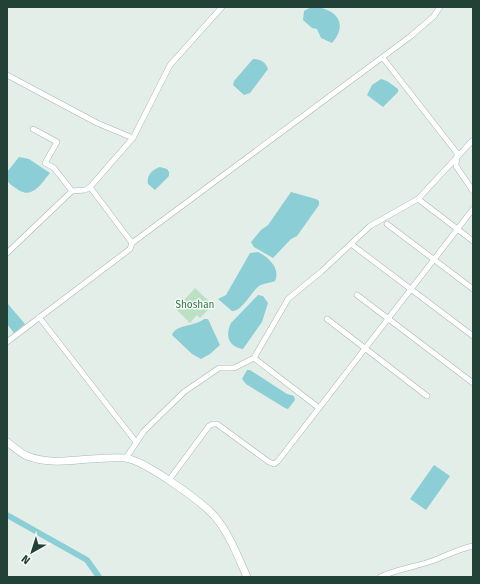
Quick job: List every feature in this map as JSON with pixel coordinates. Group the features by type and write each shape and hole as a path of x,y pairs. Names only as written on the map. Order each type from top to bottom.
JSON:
{"main road":[{"path":"7,442 27,456 54,461 126,458 160,474 194,498 215,517 230,538 247,577"}],"street":[{"path":"7,253 72,191 85,190 90,187 133,138 170,65 222,7"},
{"path":"7,342 130,249 132,243 383,58 434,16 440,7"},
{"path":"383,58 457,153 456,166 473,191"},
{"path":"7,75 97,123 133,138"},
{"path":"33,128 57,142 45,163 54,168 72,191"},
{"path":"126,458 136,442 184,392 219,368 234,368 254,358 288,299 370,226 418,199 473,140"},
{"path":"90,187 132,243"},
{"path":"418,199 473,241"},
{"path":"169,480 209,426 213,424 217,424 269,462 274,464 473,209"},
{"path":"387,224 473,289"},
{"path":"351,244 473,336"},
{"path":"357,295 473,384"},
{"path":"39,317 136,442"},
{"path":"327,319 427,396"},
{"path":"254,358 319,408"},
{"path":"380,577 392,575 430,562 461,548 473,546"}],"green space":[{"name":"Shoshan","path":"195,288 213,305 200,318 197,315 190,323 176,309"}],"water":[{"path":"311,7 327,10 337,17 340,29 332,43 321,38 317,29 312,28 303,20 304,11"},
{"path":"253,59 262,61 266,64 268,69 250,93 244,95 233,85 234,81"},
{"path":"381,79 387,81 398,89 398,92 383,107 367,95 372,85"},
{"path":"19,157 29,159 50,173 40,186 32,192 22,192 11,185 7,180 7,172"},
{"path":"160,167 167,169 169,176 155,190 148,184 148,178 155,169"},
{"path":"291,192 316,199 319,201 319,205 297,236 291,239 273,258 254,247 251,242 261,230 268,225"},
{"path":"258,252 266,257 275,267 275,281 259,286 243,305 232,311 218,299 226,295 250,253"},
{"path":"258,295 263,296 268,303 262,322 243,349 238,348 229,340 229,327 231,323"},
{"path":"8,304 25,324 14,333 7,324"},
{"path":"204,319 208,319 220,345 210,354 201,359 192,354 172,335 174,331 181,327 200,322"},
{"path":"247,370 250,370 287,394 294,396 295,400 288,409 246,384 242,379"},
{"path":"434,465 450,476 426,510 410,499"}],"waterway":[{"path":"7,515 87,560 99,577"}]}
